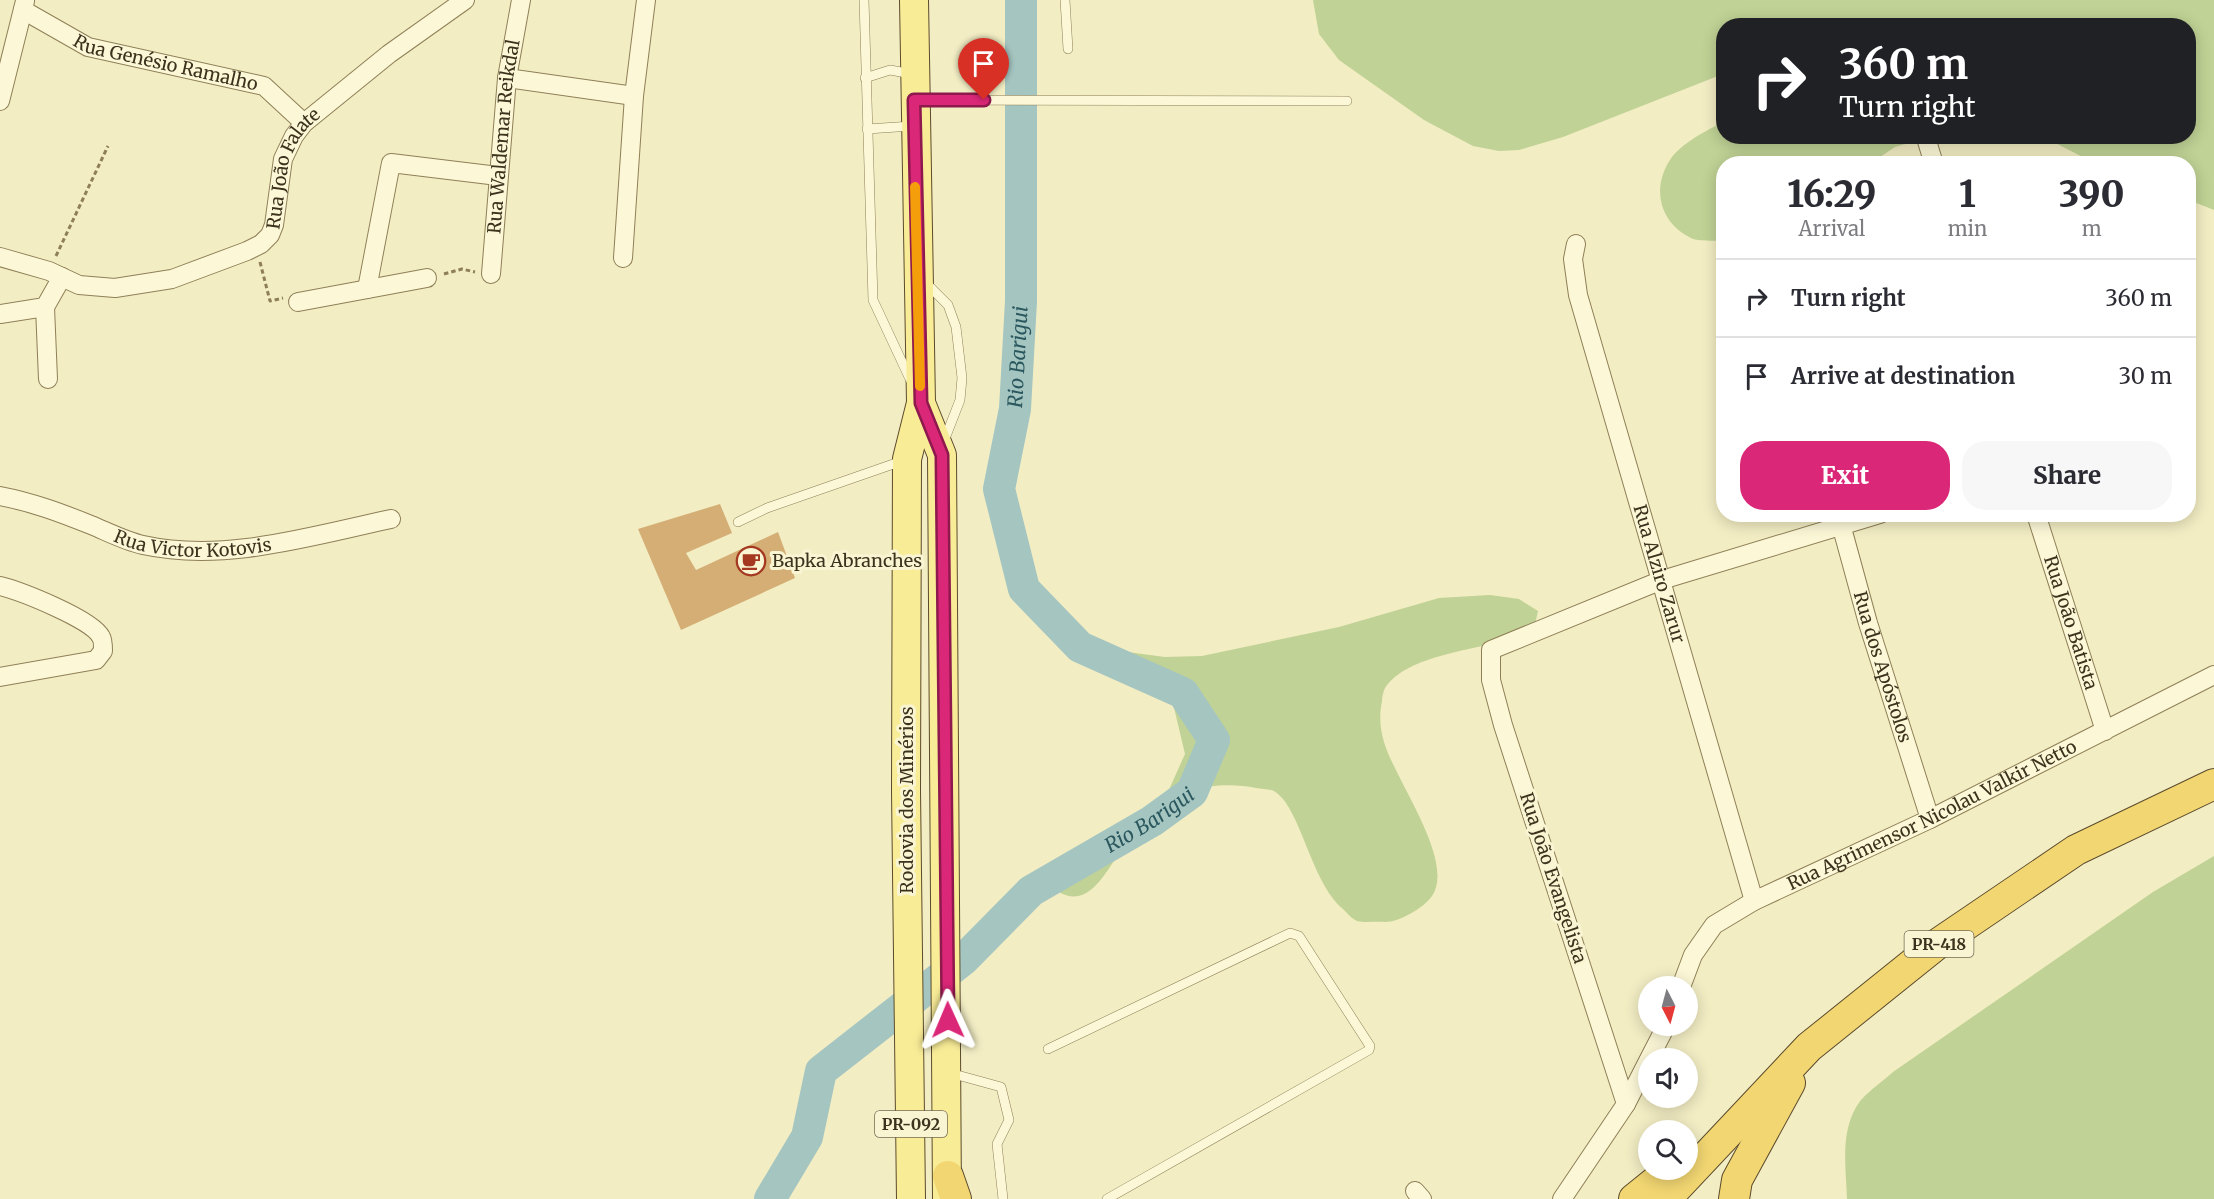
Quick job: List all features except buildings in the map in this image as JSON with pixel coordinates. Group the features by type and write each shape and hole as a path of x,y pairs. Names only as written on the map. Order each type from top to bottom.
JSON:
{"highway":[{"name":"PR-418","path":"1666,1199 1809,1047 1936,945 2076,850 2214,784"},
{"path":"1698,1145 1809,1047"},
{"path":"1734,1199 1737,1180 1809,1047"},
{"path":"1634,1199 1658,1180"}],"main road":[{"name":"Rodovia dos Minérios","path":"911,1199 907,459 921,403 916,272 914,0"},
{"name":"Rodovia dos Minérios","path":"921,403 942,455 950,1191"}],"street":[{"name":"Rua João Falate","path":"0,257 88,287 133,287 172,279 256,247 270,235 274,225 284,159 294,136 304,123 397,48 465,0"},
{"name":"Rua Waldemar Reikdal","path":"491,274 507,78 521,0"},
{"path":"623,258 634,96 646,0"},
{"name":"Rua Genésio Ramalho","path":"24,5 88,47 264,86 304,123"},
{"path":"0,101 24,5"},
{"path":"507,78 634,96"},
{"path":"367,289 391,163 498,176"},
{"name":"Rua Alziro Zarur","path":"1576,244 1572,259 1578,295 1754,901"},
{"path":"48,379 45,307 55,274"},
{"path":"298,302 427,278"},
{"path":"0,314 45,307"},
{"name":"Rua Victor Kotovis","path":"0,496 28,502 64,514 140,544 173,550 208,551 248,547 391,519"},
{"path":"1662,580 1834,522"},
{"name":"Rua dos Apóstolos","path":"1841,522 1868,623 1930,819"},
{"name":"Rua João Batista","path":"2039,522 2104,731"},
{"name":"Rua João Evangelista","path":"1626,1104 1503,725 1491,680 1491,650 1662,580"},
{"path":"0,586 37,598 94,629 102,638 103,651 96,660 0,677"},
{"name":"Rua Agrimensor Nicolau Valkir Netto","path":"1685,976 1693,956 1714,925 1754,901 1930,819 2214,675"},
{"path":"1562,1199 1626,1104 1638,1081"}],"lane":[{"path":"864,0 873,300 921,403"},
{"path":"1065,0 1068,49"},
{"path":"865,78 890,70 914,100"},
{"path":"867,129 914,100 1347,101"},
{"path":"916,272 948,305 956,327 962,378 960,400 946,432 942,455"},
{"path":"738,522 803,495 882,470 907,459"},
{"path":"1048,1049 1290,933 1299,936 1370,1046 1369,1050 1107,1199"},
{"path":"948,1073 1001,1087 1008,1120 997,1144 1003,1199"}],"path":[{"path":"55,274 108,146"},
{"path":"256,247 270,301 289,297 298,302"}],"green space":[{"path":"1313,0 2214,0 2214,210 2196,203 2196,156 2081,156 2057,144 2196,144 2196,18 1716,18 1716,77 1563,137 1519,150 1499,151 1473,146 1424,120 1339,60 1319,34"},
{"path":"1716,126 1716,144 1906,144 1895,147 1882,156 1716,156 1716,241 1694,239 1680,232 1672,224 1662,204 1660,193 1664,171 1675,154 1694,138"},
{"path":"1490,595 1519,599 1538,611 1535,624 1512,638 1443,655 1409,668 1385,688 1383,695 1380,722 1384,742 1421,819 1436,862 1437,881 1432,896 1417,910 1404,917 1385,922 1363,922 1353,919 1332,897 1322,881 1292,812 1283,800 1274,791 1243,786 1203,788 1166,802 1138,827 1094,888 1082,895 1070,896 1056,890 1039,874 1163,803 1185,754 1171,695 1068,647 1062,640 1079,640 1120,651 1165,657 1202,656 1339,627 1439,598"},
{"path":"2214,856 2214,1199 1847,1199 1845,1148 1849,1123 1854,1111 1868,1093 1893,1072 2153,892"}],"waterway":[{"name":"Rio Barigui","path":"770,1199 807,1137 821,1071 963,960 1031,891 1152,821 1192,792 1214,740 1183,693 1080,647 1024,589 999,489 1015,409 1021,301 1021,0"}],"slow traffic":[{"path":"915,187 920,386"}],"place":[{"name":"Bapka Abranches","path":"751,561"}],"route":[{"path":"948,1020 942,455 921,403 916,272 914,100 984,100"}]}
